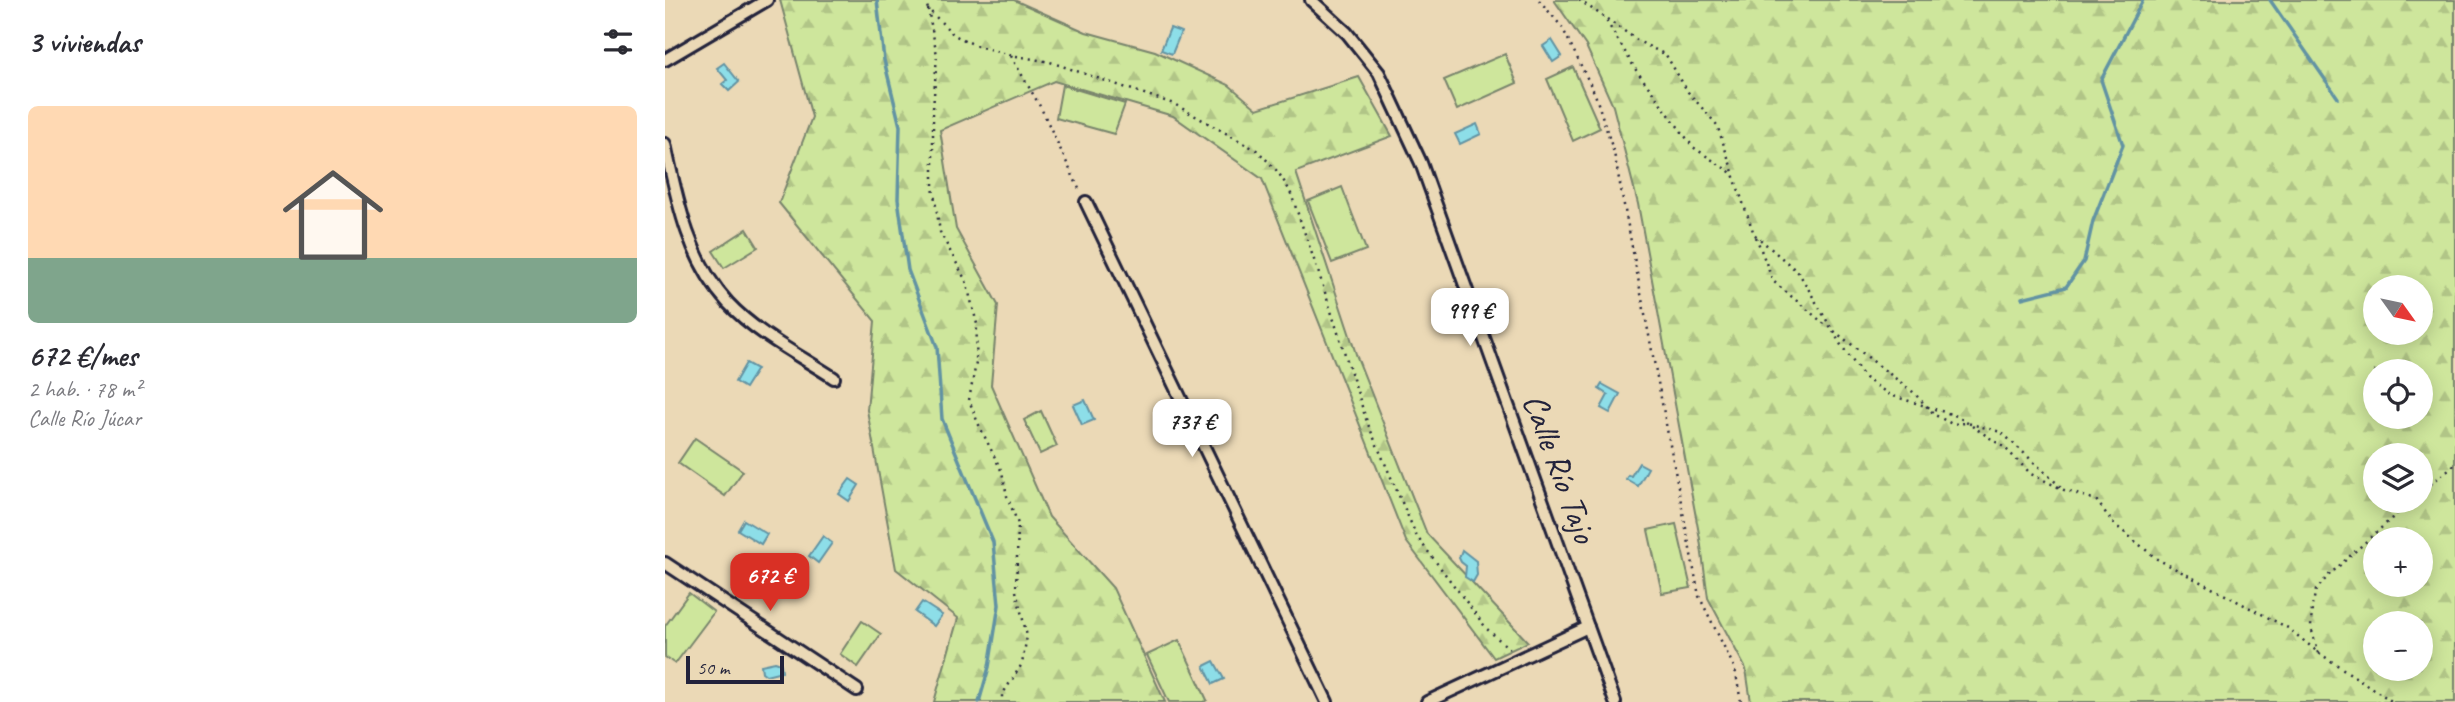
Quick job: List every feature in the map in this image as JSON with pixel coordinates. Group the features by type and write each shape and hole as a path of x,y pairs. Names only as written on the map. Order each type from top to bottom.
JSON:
{"street":[{"path":"665,60 767,0"},
{"name":"Calle Río Tajo","path":"1311,0 1347,33 1379,73 1422,163 1615,702"},
{"path":"665,144 676,197 690,240 709,278 729,304 755,326 834,378"},
{"path":"1086,202 1327,702"},
{"path":"665,563 857,690"},
{"path":"1427,702 1588,627"}],"path":[{"path":"925,0 937,55 933,109 933,187 940,232 966,281 977,324 976,363 969,400 1002,471 1007,496 1018,524 1016,592 1027,636 1023,664 1002,695 1002,702"},
{"path":"1539,0 1562,27 1595,94 1614,153 1699,596 1735,669 1741,702"},
{"path":"1579,0 1640,42 1667,55 1688,92 1717,125 1773,281 1913,392 1935,415 1952,424 1967,424 2001,432 2064,489"},
{"path":"928,9 954,35 977,46 1050,62 1174,104 1258,151 1278,172 1290,191 1367,422 1417,537 1487,629 1519,659"},
{"path":"1604,17 1636,70 1693,147 1733,174"},
{"path":"1010,55 1041,108 1086,202"},
{"path":"1754,234 1799,273 1832,330 1865,378 1890,395 1957,416 2005,448 2031,474 2096,500 2114,524 2157,559 2288,628 2319,653 2393,702"},
{"path":"2433,482 2455,464"},
{"path":"2319,653 2311,628 2316,590 2398,513"}],"green space":[{"path":"780,0 1014,0 1086,32 1155,51 1229,85 1257,109 1359,77 1392,136 1296,172 1357,357 1427,534 1528,642 1494,658 1406,541 1262,179 1173,116 1054,81 940,130 956,229 998,305 991,385 1049,517 1113,588 1165,702 934,702 958,618 896,569 867,410 875,321 779,203 812,117"},
{"path":"1554,0 2455,0 2455,702 1751,702 1746,669 1708,598 1700,539 1638,204 1613,106 1586,46"},
{"path":"1505,54 1517,83 1457,110 1444,80"},
{"path":"1573,67 1600,128 1573,141 1547,79"},
{"path":"1062,85 1125,104 1114,134 1056,118"},
{"path":"1342,187 1366,250 1332,263 1308,201"},
{"path":"747,229 758,247 724,268 713,251"},
{"path":"1041,411 1057,446 1040,454 1024,420"},
{"path":"695,438 743,471 725,496 678,463"},
{"path":"1676,524 1691,588 1662,593 1648,530"},
{"path":"689,593 714,612 675,664 665,657 665,626"},
{"path":"862,621 881,634 858,667 840,654"},
{"path":"1179,640 1207,700 1204,702 1169,702 1147,655"}],"water":[{"path":"1170,28 1181,32 1172,54 1161,50"},
{"path":"1552,40 1562,56 1553,62 1543,46"},
{"path":"724,63 739,82 729,91 722,84 727,80 717,68"},
{"path":"1477,124 1481,134 1460,144 1455,134"},
{"path":"746,363 757,369 745,388 735,382"},
{"path":"1602,384 1620,394 1610,413 1601,408 1608,395 1599,389"},
{"path":"1085,400 1094,420 1082,425 1073,405"},
{"path":"1639,463 1648,468 1638,486 1626,479"},
{"path":"850,479 859,485 849,501 839,494"},
{"path":"744,520 767,534 761,544 738,530"},
{"path":"823,536 832,543 818,563 809,556"},
{"path":"1462,550 1476,561 1477,575 1473,582 1465,577 1466,566 1459,558"},
{"path":"922,602 942,615 934,626 915,612"},
{"path":"1214,661 1224,679 1213,684 1204,666"},
{"path":"775,662 781,664 782,671 766,675 762,672 761,665"}],"waterway":[{"path":"877,0 884,60 900,126 898,199 908,270 937,347 942,419 993,542 999,605 989,667 979,702"},
{"path":"2022,298 2066,287 2084,261 2093,221 2123,145 2101,80 2143,0"},
{"path":"2270,0 2338,98"}]}
